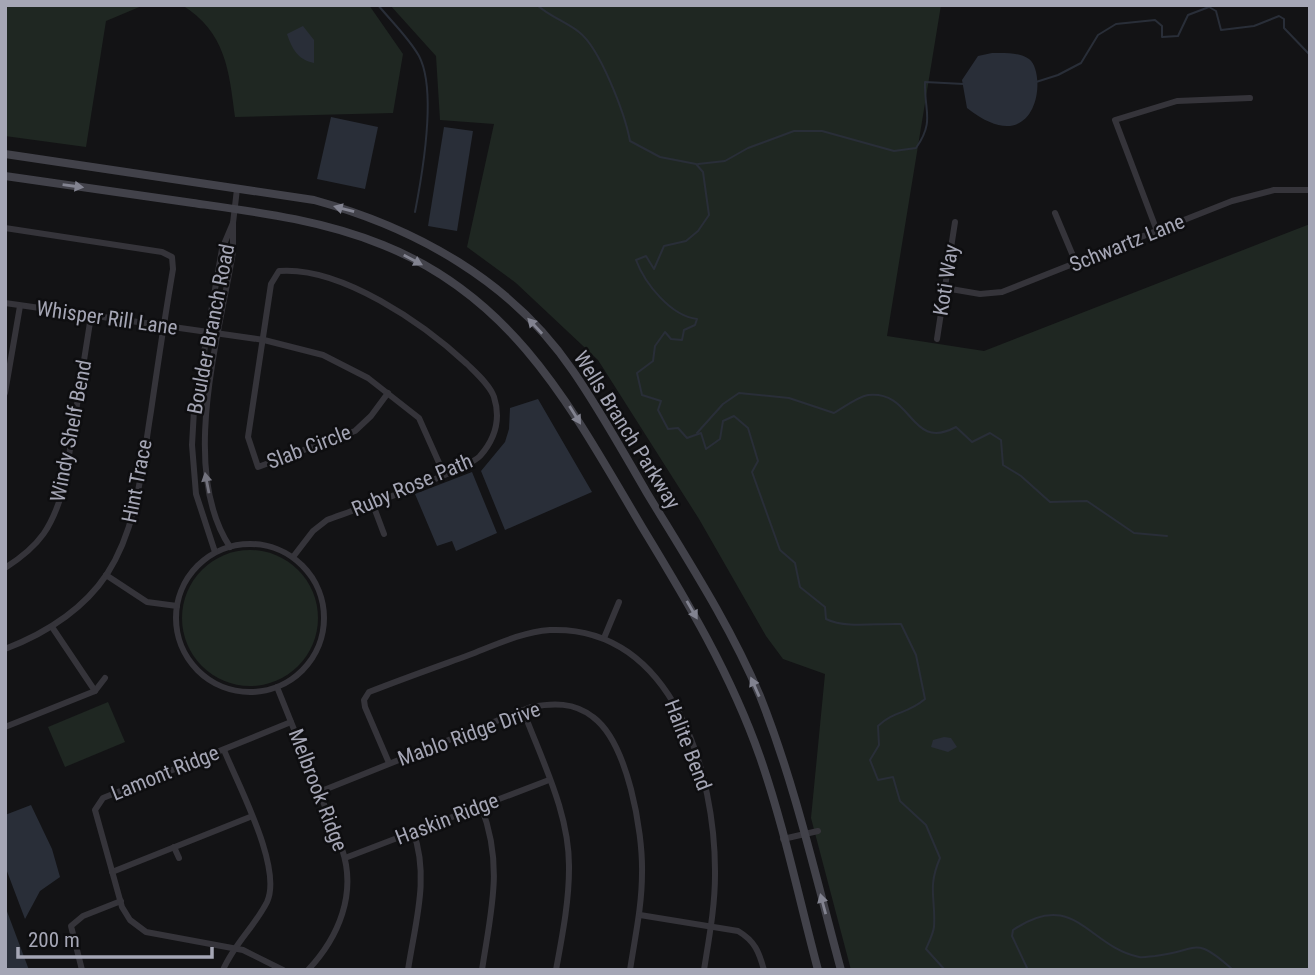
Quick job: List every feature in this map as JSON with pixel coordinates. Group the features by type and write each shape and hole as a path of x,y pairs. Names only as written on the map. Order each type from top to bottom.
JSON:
{"street":[{"path":"1157,231 1115,120 1177,101 1250,98"},
{"name":"Wells Branch Parkway","path":"5,154 314,200 395,226 459,261 493,286 550,342 572,369 733,639 781,753 841,970"},
{"name":"Wells Branch Parkway","path":"5,176 309,221 386,246 437,273 479,303 534,356 576,416 714,649 761,759 818,970"},
{"path":"233,223 237,189"},
{"name":"Schwartz Lane","path":"945,288 980,294 1002,292 1259,192 1310,191"},
{"path":"1055,213 1076,264"},
{"name":"Koti Way","path":"937,339 955,222"},
{"name":"Boulder Branch Road","path":"215,552 196,494 192,445 222,249 233,223"},
{"name":"Boulder Branch Road","path":"230,547 217,520 205,470 207,411 233,252 233,223"},
{"name":"Hint Trace","path":"5,228 162,252 172,257 140,481 126,538 106,575 52,627 5,649"},
{"name":"Ruby Rose Path","path":"264,340 271,284 279,271 295,270 324,278 360,291 403,313 441,340 493,394 498,414 495,432 478,459 327,520 313,531 293,557"},
{"name":"Whisper Rill Lane","path":"5,303 264,340 323,355 368,378 424,425 444,474"},
{"path":"5,393 20,306"},
{"name":"Windy Shelf Bend","path":"5,568 37,545 48,530 59,505 91,316"},
{"name":"Slab Circle","path":"264,340 248,436 258,467 355,431 371,416 388,393"},
{"path":"372,502 384,534"},
{"path":"256,544 293,557 317,585 324,621 319,644 307,665 277,687 250,692 223,687 200,673 191,663 178,639 177,606 189,576 215,552 230,547 256,544"},
{"path":"106,575 148,602 177,606"},
{"path":"604,638 620,601"},
{"path":"52,627 95,691"},
{"name":"Halite Bend","path":"389,763 364,700 369,692 531,632 553,630 604,638 635,657 658,677 672,698 704,778 712,821 715,875 704,970"},
{"path":"5,727 95,691 106,678"},
{"name":"Melbrook Ridge","path":"277,687 345,858 346,895 339,927 328,948 308,970"},
{"name":"Mablo Ridge Drive","path":"319,792 523,710 551,704 576,707 595,718 609,736 631,792 638,820 642,871 640,915 630,970"},
{"path":"523,710 563,823 569,870 556,970"},
{"name":"Lamont Ridge","path":"283,970 256,954 234,947 146,932 130,920 121,901 96,816 98,802 292,722"},
{"path":"223,750 270,866 271,888 264,907 234,947 223,970"},
{"name":"Haskin Ridge","path":"345,858 549,780"},
{"path":"481,806 495,850 496,873 482,970"},
{"path":"112,872 250,817"},
{"path":"408,970 423,875 421,851 413,831"},
{"path":"783,839 818,831"},
{"path":"174,847 179,858"},
{"path":"82,970 71,926 77,919 121,901"},
{"path":"640,915 738,931 750,938 758,950 764,970"}],"shaded area":[{"path":"5,5 144,5 106,21 86,147 5,136"},
{"path":"182,5 369,5 403,54 393,113 235,117 227,68 217,40 197,16"},
{"path":"390,5 941,5 887,336 984,351 1310,224 1310,970 851,970 811,818 825,674 783,659 766,636 699,519 598,360 516,283 467,247 494,124 440,120 436,56"},
{"path":"303,26 314,40 314,63 296,53 287,34"},
{"path":"992,53 1021,55 1029,59 1035,67 1036,95 1032,110 1023,121 1009,126 991,123 967,108 962,80 978,56"},
{"path":"331,117 378,127 365,189 317,179"},
{"path":"444,127 473,131 457,231 428,226"},
{"path":"538,399 592,492 505,530 481,471 505,442 510,408"},
{"path":"472,472 497,533 456,551 452,541 437,546 415,494"},
{"path":"250,550 276,555 298,570 313,592 318,618 313,644 298,666 276,681 250,686 224,681 202,666 187,644 182,618 187,592 202,570 224,555"},
{"path":"108,702 125,742 65,767 48,727"},
{"path":"951,738 957,747 948,752 931,747 933,740"},
{"path":"31,805 52,849 60,877 40,891 25,919 5,866 5,815"},
{"path":"5,906 29,970 5,970"}],"waterway":[{"path":"378,5 415,49 424,71 427,90 426,133 415,212"},
{"path":"537,5 587,40 603,66 623,115 630,141 660,157 696,164 703,172 709,215 698,231 686,241 664,246 654,269 646,256 636,260 660,297 678,312 697,319 695,325 684,330 682,340 671,339 665,332 655,346 653,361 637,373 642,395 661,401 658,410 668,429 678,428 687,438 701,433 706,449 720,439 723,421 734,416 748,428 758,461 752,472 780,550 795,563 800,587 825,607 826,619 834,622 852,625 901,624 916,655 925,699 878,726 879,745 870,760 878,780 893,777 900,801 926,825 940,858 933,886 934,927 926,949 945,970"},
{"path":"1036,82 1058,75 1081,63 1098,35 1116,24 1155,20 1162,26 1162,37 1178,36 1188,15 1209,7 1216,11 1221,30 1254,26 1279,16 1284,19 1284,28 1310,55"},
{"path":"698,164 725,161 748,148 794,131 822,131 894,151 916,148 927,123 925,82 964,84"},
{"path":"697,433 723,404 739,393 789,398 834,413 864,396 883,396 895,401 920,427 929,432 941,433 956,427 972,442 990,433 1001,440 1003,465 1021,476 1050,502 1087,501 1134,533 1167,536"},
{"path":"1028,970 1012,936 1013,930 1034,919 1052,915 1066,917 1121,951 1139,957 1203,948 1233,970"}]}
